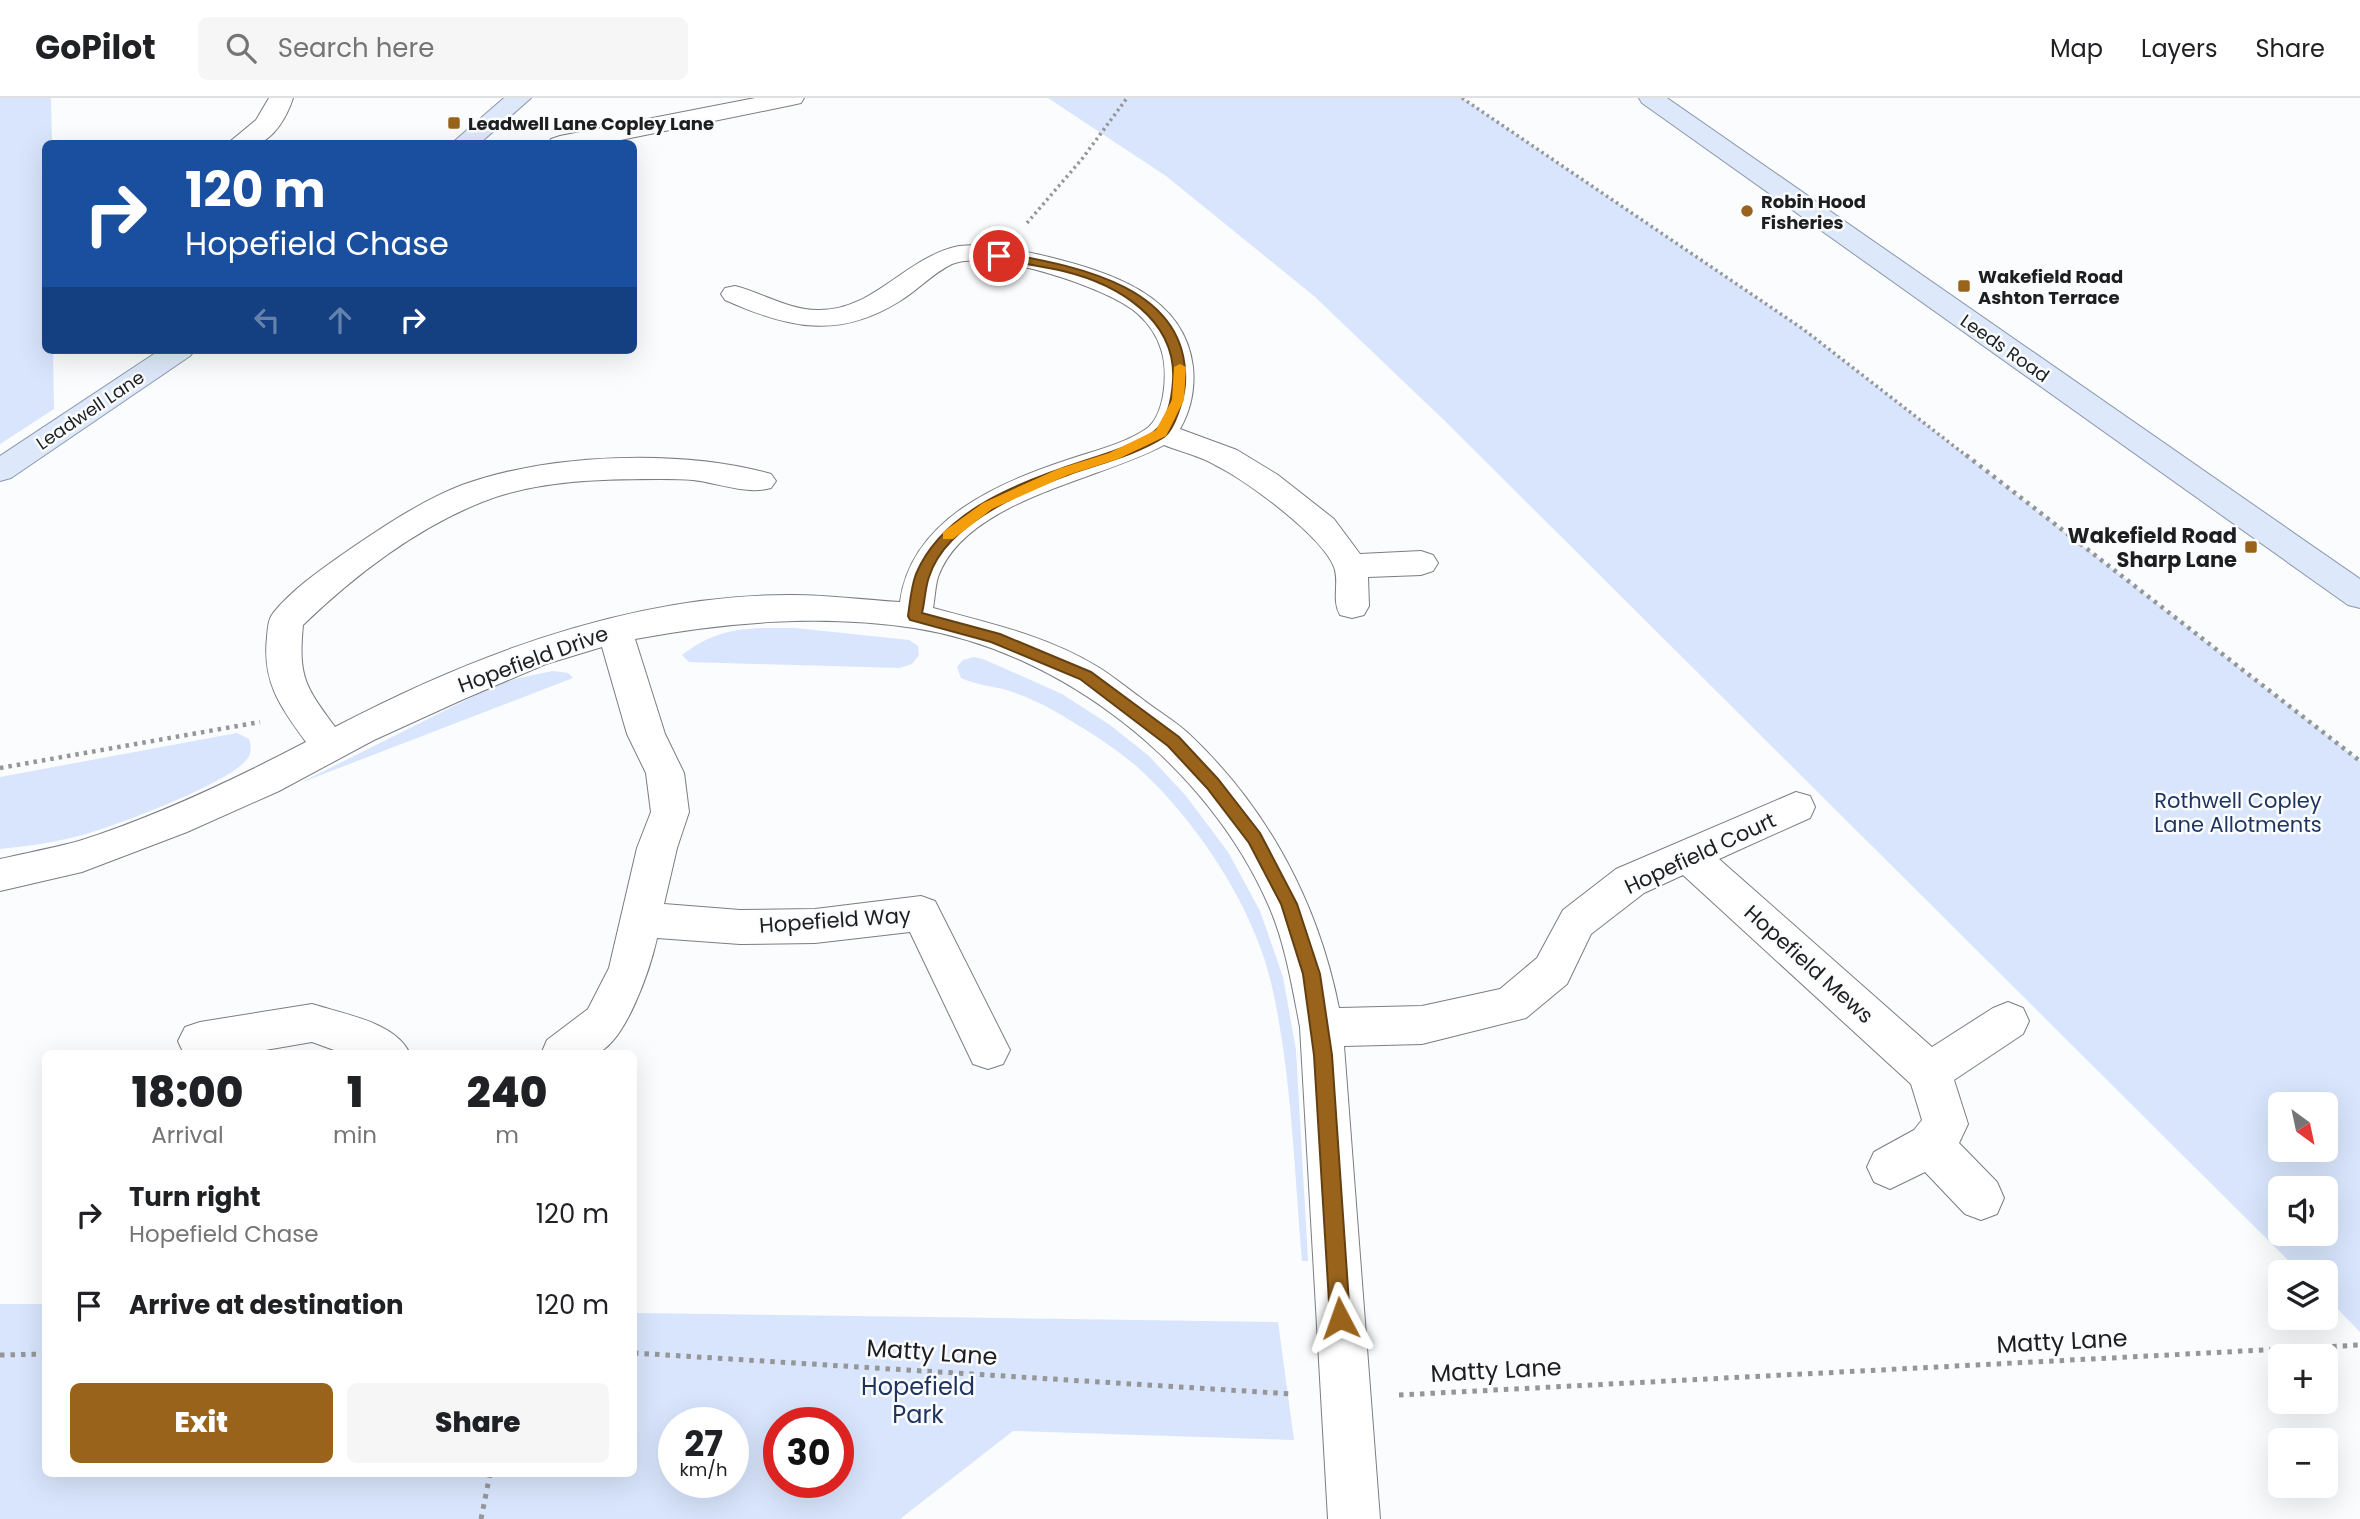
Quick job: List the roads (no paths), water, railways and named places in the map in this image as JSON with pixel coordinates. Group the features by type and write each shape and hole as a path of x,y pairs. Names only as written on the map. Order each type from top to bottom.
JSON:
{"main road":[{"path":"468,140 519,98"},
{"name":"Leeds Road","path":"1651,98 2360,596"},
{"name":"Leadwell Lane","path":"0,471 174,354"}],"street":[{"path":"246,140 262,131 277,111 281,98"},
{"path":"579,140 792,98"},
{"path":"735,294 769,310 797,318 827,321 867,309 897,291 929,265 949,257 972,253 1067,268 1113,284 1144,306 1169,331 1180,361 1178,400 1161,433 1114,456 1063,472 988,506 944,538 922,575 915,616"},
{"path":"1161,433 1226,457 1267,483 1322,527 1351,566 1352,606"},
{"path":"691,468 700,437"},
{"path":"329,746 292,696 282,659 286,621 325,584 414,521 474,494 552,474 691,468 760,481"},
{"path":"1351,566 1421,563"},
{"name":"Hopefield Drive","path":"0,875 82,856 173,821 267,780 329,746 462,684 533,655 615,630 710,613 793,607 915,616 995,637 1085,676 1174,742 1212,783 1254,838 1289,904 1311,974 1321,1027 1354,1519"},
{"path":"567,1050 603,1022 629,970 657,848 670,812 665,773 642,723 615,630"},
{"name":"Hopefield Court","path":"1321,1027 1422,1025 1511,1005 1552,971 1577,922 1630,881 1796,807"},
{"name":"Hopefield Mews","path":"1689,856 1929,1072 1946,1124 1930,1145"},
{"name":"Hopefield Way","path":"640,919 740,927 815,926 921,913 988,1050"},
{"path":"1929,1072 2008,1021"},
{"path":"200,1041 312,1023 365,1041 382,1050"},
{"path":"1890,1167 1930,1145 1980,1198"}],"place":[{"name":"Leadwell Lane Copley Lane","path":"454,123"},
{"name":"Robin Hood Fisheries","path":"1747,211"},
{"name":"Wakefield Road Ashton Terrace","path":"1964,286"},
{"name":"Wakefield Road Sharp Lane","path":"2251,547"}],"park label":[{"name":"Rothwell Copley Lane Allotments","path":"2238,812"},
{"name":"Hopefield Park","path":"918,1400"}]}
